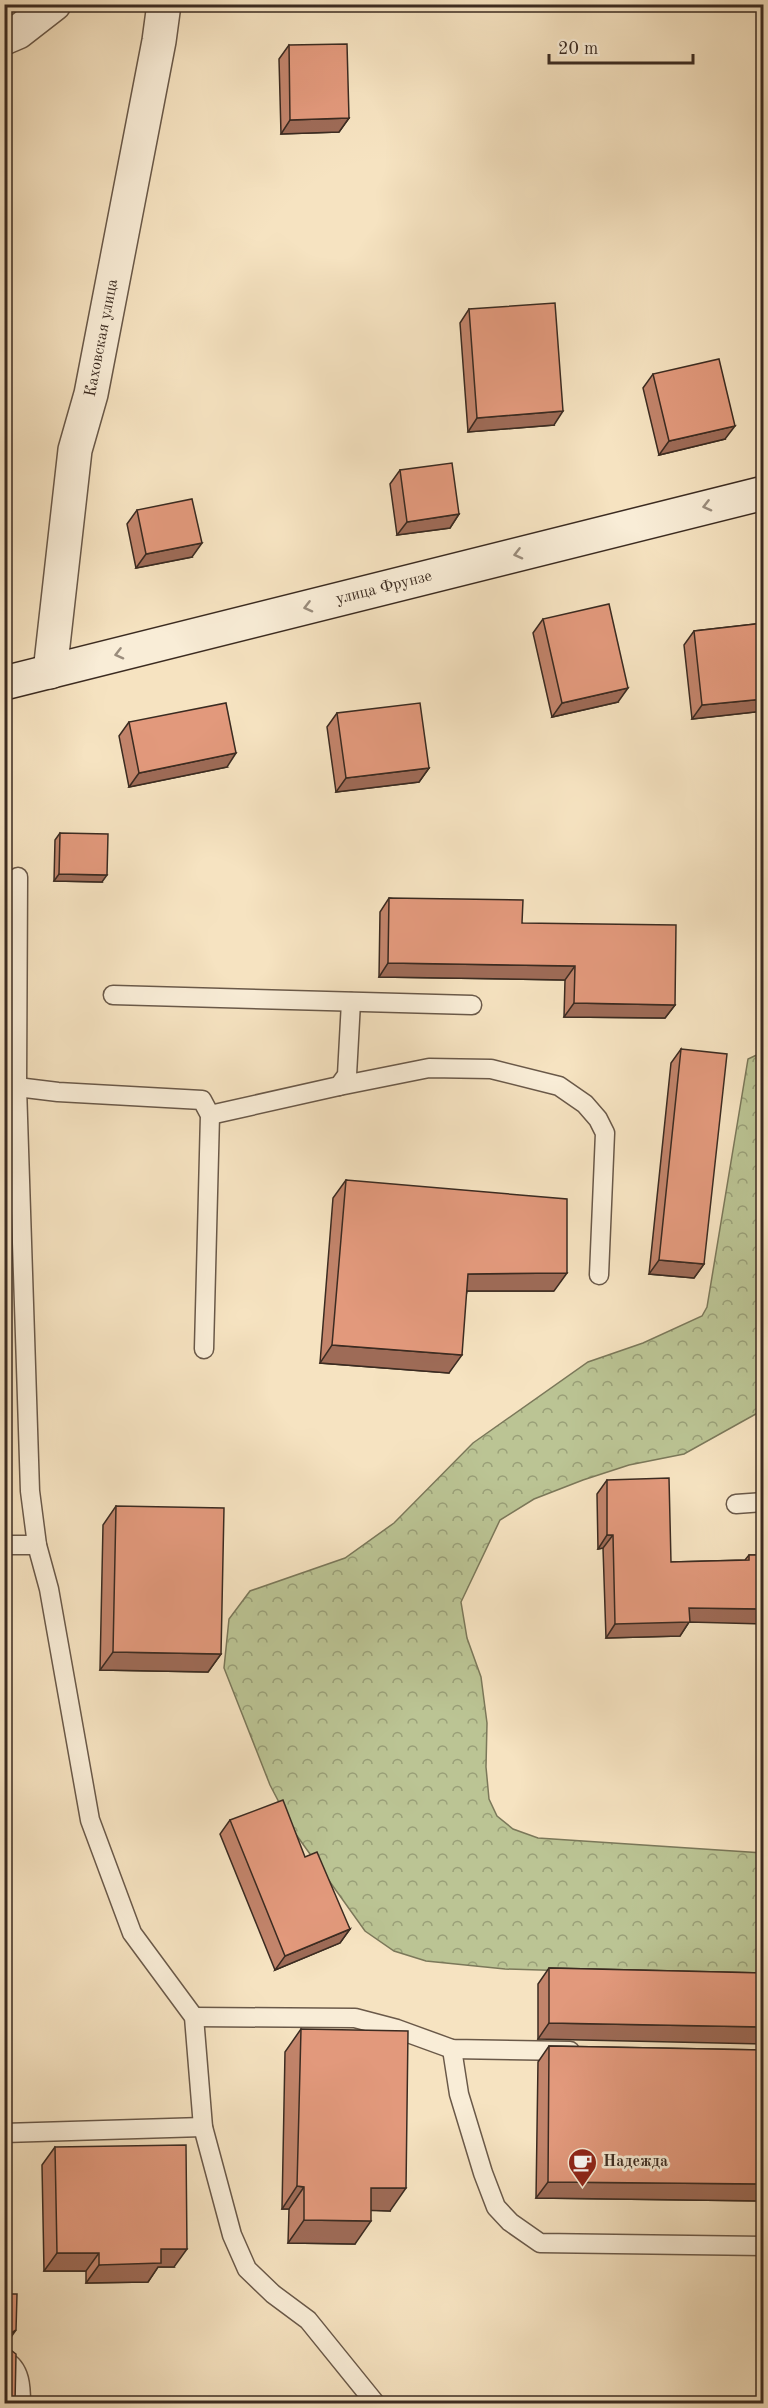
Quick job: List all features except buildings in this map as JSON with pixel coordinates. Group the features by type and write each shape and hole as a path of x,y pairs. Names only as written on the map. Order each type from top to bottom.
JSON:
{"main road":[{"path":"4,38 18,32 54,4"},
{"name":"Каховская улица","path":"50,672 75,450 91,394 159,41 164,4"},
{"name":"улица Фрунзе","path":"4,683 764,493"}],"lane":[{"path":"18,877 11,1035 16,1087 30,1491 37,1545 49,1589 90,1820 132,1933 194,2018 203,2127 232,2235 247,2269 273,2294 308,2320 376,2403"},
{"path":"113,995 472,1005"},
{"path":"339,1086 346,1075 351,1002"},
{"path":"210,1116 429,1068 491,1069 559,1086 585,1104 598,1119 605,1133 599,1275"},
{"path":"16,1087 58,1092 202,1100 210,1116 204,1349"},
{"path":"736,1504 764,1502"},
{"path":"4,1545 37,1545"},
{"path":"194,2018 355,2018 397,2029 452,2049 584,2052"},
{"path":"452,2049 459,2094 496,2207 510,2223 540,2243 764,2246"},
{"path":"4,2133 203,2127"},
{"path":"4,2360 10,2363 21,2381 21,2403"}],"green space":[{"path":"763,1052 763,1410 684,1454 629,1465 583,1480 534,1499 500,1520 461,1602 467,1638 481,1677 487,1723 486,1767 489,1799 497,1816 513,1829 538,1838 763,1853 763,1977 505,1969 426,1961 394,1951 365,1931 295,1833 270,1785 224,1668 229,1619 250,1591 345,1558 394,1523 473,1443 588,1362 643,1343 702,1316 707,1307 748,1059"}],"place":[{"name":"Надежда","path":"582,2188"}]}
